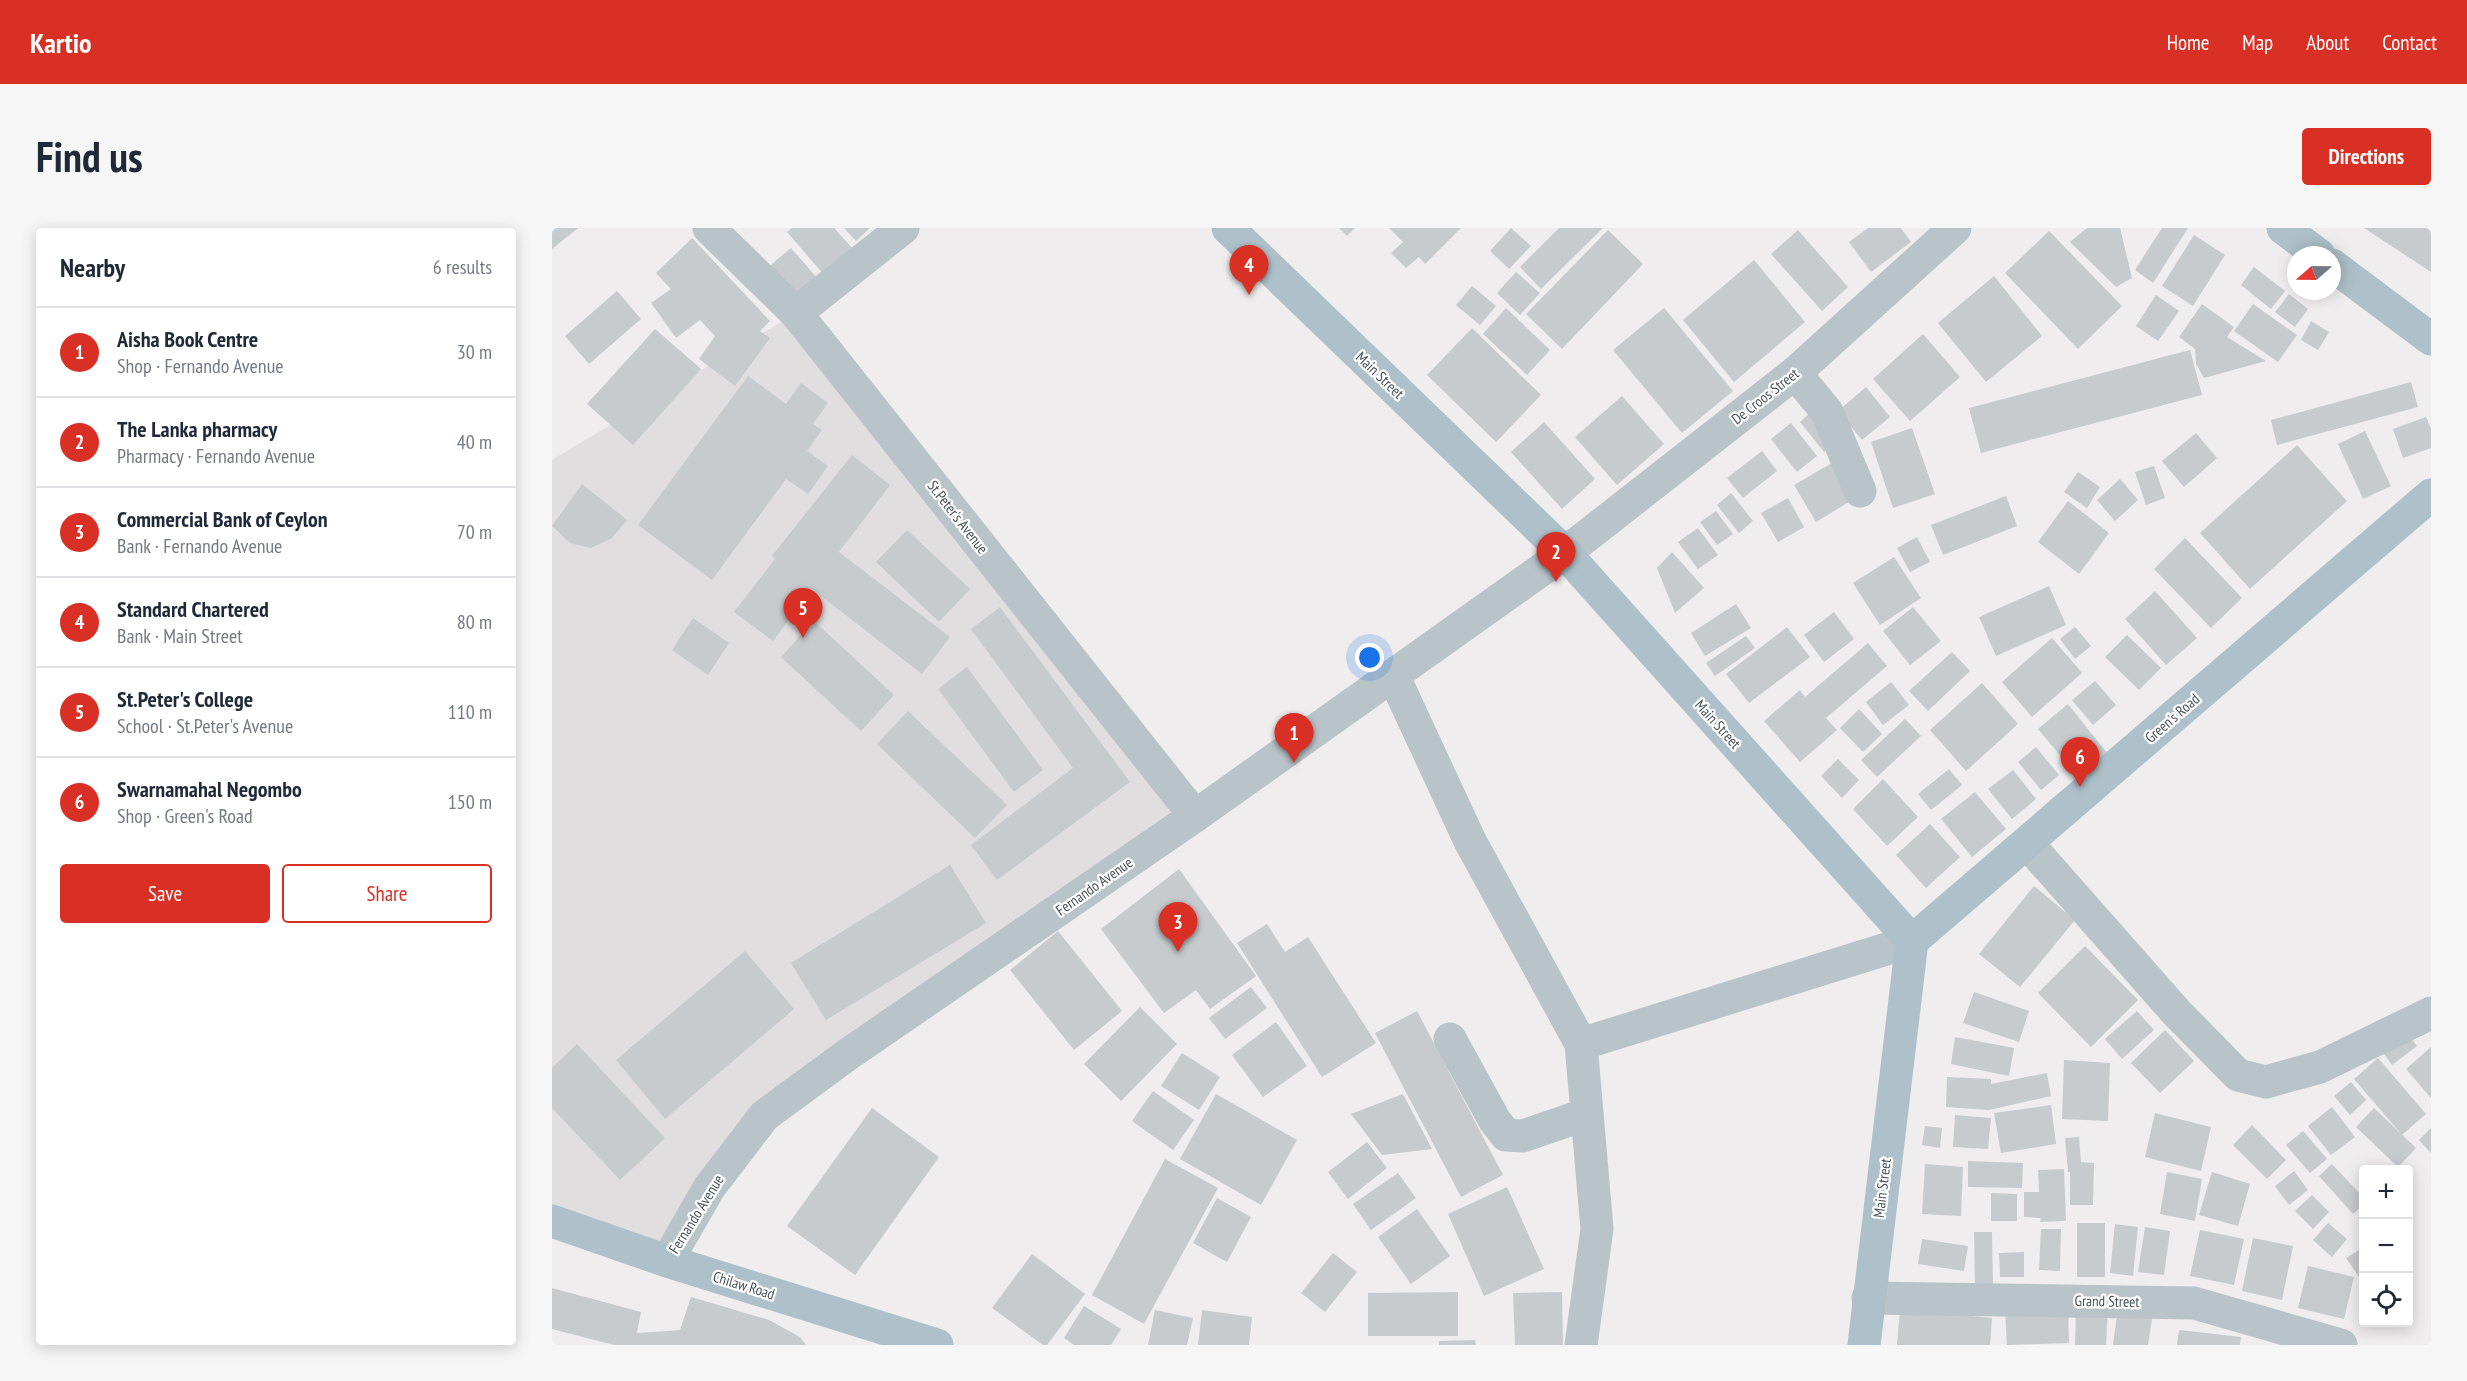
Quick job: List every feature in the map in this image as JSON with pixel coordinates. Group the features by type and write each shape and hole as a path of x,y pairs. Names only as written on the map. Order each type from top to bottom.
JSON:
{"main road":[{"name":"Main Street","path":"1228,228 1565,553 1911,941 1864,1345"},
{"path":"2283,228 2307,246"},
{"path":"2341,272 2431,339"},
{"name":"Green's Road","path":"1911,941 2431,495"},
{"name":"Chilaw Road","path":"552,1221 667,1261 938,1345"}],"street":[{"name":"St.Peter's Avenue","path":"709,228 796,313 1195,816"},
{"path":"796,313 903,228"},
{"name":"De Croos Street","path":"1565,553 1795,373 1954,228"},
{"path":"1795,373 1827,412 1860,491"},
{"name":"Fernando Avenue","path":"667,1261 709,1188 764,1116 857,1048 1195,816 1565,553"},
{"path":"1393,675 1470,841 1581,1044 1596,1229 1581,1345"},
{"path":"2027,843 2176,1012 2238,1075 2266,1082 2320,1067 2431,1012"},
{"path":"1581,1044 1911,941"},
{"path":"1450,1039 1495,1121 1506,1135 1523,1136 1587,1114"},
{"name":"Grand Street","path":"1868,1298 2194,1303 2341,1345"}],"shaded area":[{"path":"796,313 1195,816 764,1116 667,1261 552,1221 552,460"}],"building":[{"path":"552,228 578,228 552,249"},
{"path":"792,228 834,228 854,250 825,276 787,232"},
{"path":"844,228 870,228 856,241"},
{"path":"1339,228 1355,228 1347,236"},
{"path":"1389,228 1461,228 1425,264 1419,257 1406,268 1391,253 1403,242"},
{"path":"1511,228 1531,246 1509,269 1490,251"},
{"path":"1559,228 1603,228 1541,289 1520,267"},
{"path":"1868,228 1901,228 1911,242 1871,272 1849,242"},
{"path":"2087,228 2120,228 2132,278 2116,287 2070,242"},
{"path":"2162,228 2188,228 2153,283 2135,270"},
{"path":"2364,228 2431,228 2431,272"},
{"path":"1608,230 1643,264 1562,349 1526,314"},
{"path":"1798,230 1848,287 1822,311 1771,254"},
{"path":"2049,231 2122,306 2078,349 2005,273"},
{"path":"2194,235 2225,255 2193,306 2162,286"},
{"path":"692,238 770,321 760,331 770,338 735,386 699,359 715,336 700,320 676,338 651,303 671,289 656,273"},
{"path":"791,248 818,279 792,301 765,270"},
{"path":"1754,260 1805,322 1734,382 1683,320"},
{"path":"2254,267 2285,291 2271,309 2241,285"},
{"path":"1516,272 1540,293 1520,315 1497,293"},
{"path":"1994,276 2042,336 1986,382 1938,323"},
{"path":"1472,286 1496,306 1480,325 1456,305"},
{"path":"617,291 641,319 589,364 565,336"},
{"path":"2156,295 2179,311 2158,341 2136,326"},
{"path":"2287,297 2287,300 2297,300 2308,309 2295,327 2275,312"},
{"path":"2202,304 2234,327 2227,337 2266,361 2204,378 2196,364 2195,349 2179,337"},
{"path":"2253,304 2297,335 2278,362 2234,331"},
{"path":"1506,308 1550,350 1527,375 1483,334"},
{"path":"1664,308 1733,391 1682,433 1613,350"},
{"path":"2311,321 2329,332 2318,350 2301,340"},
{"path":"1472,328 1541,395 1496,442 1427,375"},
{"path":"655,329 701,369 633,445 587,404"},
{"path":"1923,334 1960,377 1910,421 1873,379"},
{"path":"2190,350 2202,395 1981,453 1969,408"},
{"path":"748,376 786,404 801,383 828,403 813,424 822,430 807,451 828,466 808,494 786,479 712,580 638,525"},
{"path":"2411,382 2418,407 2277,445 2271,420"},
{"path":"1866,387 1890,417 1862,440 1838,411"},
{"path":"1622,396 1664,444 1617,485 1575,437"},
{"path":"1811,412 1835,443 1824,452 1800,422"},
{"path":"2426,417 2431,429 2431,448 2403,458 2393,429"},
{"path":"1544,422 1595,479 1562,509 1511,452"},
{"path":"1791,423 1817,456 1797,472 1771,439"},
{"path":"1912,428 1935,494 1893,508 1871,442"},
{"path":"2365,431 2391,486 2363,499 2338,444"},
{"path":"2196,433 2217,458 2184,487 2162,461"},
{"path":"2297,445 2347,501 2250,589 2200,533"},
{"path":"1762,451 1777,471 1743,498 1727,478"},
{"path":"852,455 890,485 839,552 950,637 922,674 812,589 773,641 734,612 775,559 772,556"},
{"path":"1832,463 1854,499 1816,522 1794,485"},
{"path":"2154,466 2165,498 2146,505 2135,472"},
{"path":"2078,472 2100,487 2087,508 2064,492"},
{"path":"2120,479 2138,500 2115,521 2097,500"},
{"path":"582,484 627,520 612,538 591,548 570,543 552,526"},
{"path":"1731,493 1753,521 1739,533 1717,505"},
{"path":"2006,496 2017,526 1943,555 1931,525"},
{"path":"1788,498 1804,527 1778,542 1761,513"},
{"path":"2068,501 2109,533 2079,574 2038,542"},
{"path":"1716,511 1733,534 1717,545 1700,522"},
{"path":"1698,528 1718,555 1698,569 1678,542"},
{"path":"907,530 970,589 939,622 876,562"},
{"path":"1917,537 1930,562 1910,572 1897,548"},
{"path":"2185,538 2242,598 2211,628 2154,569"},
{"path":"1672,552 1704,588 1675,613 1657,568"},
{"path":"1894,557 1921,598 1880,625 1853,583"},
{"path":"2049,586 2066,625 1996,656 1979,617"},
{"path":"2155,591 2197,638 2166,665 2125,619"},
{"path":"1736,604 1751,628 1705,656 1691,633"},
{"path":"1000,607 1130,782 997,880 971,845 1073,768 971,629"},
{"path":"1913,607 1941,641 1910,665 1883,631"},
{"path":"1834,612 1854,639 1824,662 1804,635"},
{"path":"693,618 729,643 708,675 672,650"},
{"path":"814,621 894,695 861,731 781,657"},
{"path":"1787,627 1810,657 1749,703 1726,674"},
{"path":"2075,627 2091,646 2075,659 2060,639"},
{"path":"2127,635 2161,668 2139,690 2105,657"},
{"path":"1746,636 1755,648 1715,676 1706,663"},
{"path":"2052,638 2082,673 2032,717 2002,682"},
{"path":"1868,643 1887,666 1826,718 1837,730 1800,762 1764,721 1800,690 1805,697"},
{"path":"1952,652 1970,671 1928,711 1909,691"},
{"path":"967,667 1043,770 1014,792 938,689"},
{"path":"2095,681 2116,705 2093,725 2072,700"},
{"path":"1891,682 1909,705 1883,725 1866,702"},
{"path":"1982,683 2018,724 1966,771 1930,730"},
{"path":"2068,704 2107,753 2078,777 2038,729"},
{"path":"1859,709 1882,734 1863,752 1840,728"},
{"path":"908,711 1007,805 975,838 877,744"},
{"path":"1905,719 1921,736 1877,777 1861,760"},
{"path":"2036,747 2059,775 2041,790 2018,762"},
{"path":"1838,759 1859,780 1842,798 1821,776"},
{"path":"1949,769 1962,785 1931,810 1918,794"},
{"path":"2013,770 2036,799 2012,819 1988,789"},
{"path":"1883,779 1918,817 1887,846 1853,809"},
{"path":"1975,792 2006,829 1972,857 1941,819"},
{"path":"1930,824 1960,857 1926,888 1896,855"},
{"path":"950,865 986,923 826,1020 791,963"},
{"path":"1179,869 1256,976 1210,1009 1196,990 1164,1013 1101,929"},
{"path":"2034,886 2075,920 2020,987 1979,954"},
{"path":"1267,924 1285,952 1308,937 1376,1043 1322,1077 1237,943"},
{"path":"1058,931 1122,1011 1074,1050 1010,970"},
{"path":"2085,946 2138,1000 2091,1047 2038,993"},
{"path":"745,951 794,1009 665,1119 616,1060"},
{"path":"1251,987 1267,1008 1225,1039 1209,1018"},
{"path":"1974,992 2029,1011 2019,1042 1963,1023"},
{"path":"1140,1007 1177,1044 1121,1101 1084,1064"},
{"path":"1417,1011 1503,1175 1461,1197 1375,1033"},
{"path":"2137,1011 2154,1030 2122,1059 2105,1039"},
{"path":"1276,1022 1307,1066 1263,1097 1232,1055"},
{"path":"2165,1030 2194,1061 2160,1093 2131,1063"},
{"path":"2405,1030 2417,1046 2392,1065 2380,1049"},
{"path":"1955,1037 2014,1048 2009,1076 1951,1064"},
{"path":"577,1044 665,1138 620,1180 552,1108 552,1068"},
{"path":"2431,1047 2431,1098 2406,1069"},
{"path":"1182,1053 1220,1077 1199,1110 1161,1086"},
{"path":"2378,1058 2426,1114 2402,1135 2354,1079"},
{"path":"2064,1060 2110,1063 2108,1121 2062,1119"},
{"path":"2047,1073 2051,1096 1989,1110 1946,1107 1947,1077 1991,1079 1991,1084"},
{"path":"2351,1082 2366,1100 2350,1115 2334,1096"},
{"path":"1153,1091 1194,1120 1173,1150 1132,1121"},
{"path":"1216,1094 1297,1140 1261,1205 1180,1159"},
{"path":"1403,1094 1432,1149 1382,1155 1351,1114"},
{"path":"2051,1105 2056,1144 2001,1153 1994,1113"},
{"path":"2332,1107 2355,1137 2331,1155 2308,1126"},
{"path":"872,1108 939,1157 855,1275 787,1226"},
{"path":"2374,1108 2416,1148 2400,1165 2396,1165 2356,1127"},
{"path":"2155,1113 2211,1127 2201,1171 2145,1157"},
{"path":"1955,1115 1991,1118 1988,1149 1953,1147"},
{"path":"2252,1125 2286,1160 2267,1179 2233,1145"},
{"path":"1925,1126 1942,1128 1940,1148 1922,1145"},
{"path":"2431,1128 2431,1153 2419,1140"},
{"path":"2303,1131 2327,1159 2310,1173 2286,1145"},
{"path":"2079,1137 2081,1162 2094,1163 2093,1205 2070,1205 2070,1172 2068,1172 2065,1138"},
{"path":"1367,1142 1387,1168 1348,1199 1328,1172"},
{"path":"1165,1159 1218,1188 1144,1324 1092,1295"},
{"path":"1968,1161 2023,1163 2022,1188 1968,1187"},
{"path":"1925,1164 1963,1167 1961,1216 1922,1214"},
{"path":"2332,1164 2359,1193 2359,1209 2353,1214 2319,1176"},
{"path":"2064,1169 2066,1221 2040,1222 2041,1218 2024,1217 2024,1192 2039,1192 2038,1170"},
{"path":"2294,1171 2308,1190 2289,1205 2275,1186"},
{"path":"2167,1172 2202,1179 2195,1221 2160,1214"},
{"path":"2212,1172 2250,1184 2238,1226 2199,1215"},
{"path":"1398,1173 1416,1198 1371,1230 1353,1204"},
{"path":"1507,1187 1544,1269 1484,1296 1448,1214"},
{"path":"1991,1193 2017,1194 2017,1221 1991,1221"},
{"path":"2312,1195 2329,1212 2313,1229 2295,1211"},
{"path":"1217,1198 1251,1217 1227,1262 1193,1243"},
{"path":"1417,1209 1450,1256 1411,1284 1378,1237"},
{"path":"2077,1223 2105,1223 2105,1277 2077,1277"},
{"path":"2328,1223 2347,1239 2332,1257 2313,1240"},
{"path":"2115,1224 2138,1227 2133,1276 2110,1273"},
{"path":"2145,1227 2170,1231 2164,1275 2138,1272"},
{"path":"2041,1229 2061,1229 2060,1271 2039,1270"},
{"path":"2200,1230 2244,1239 2234,1285 2190,1276"},
{"path":"1974,1232 1992,1232 1993,1286 1975,1286"},
{"path":"2253,1238 2293,1246 2282,1300 2242,1291"},
{"path":"1922,1239 1968,1246 1964,1271 1918,1264"},
{"path":"2359,1250 2359,1277 2346,1258"},
{"path":"2024,1252 2024,1277 2000,1277 1999,1253"},
{"path":"1333,1253 1357,1272 1325,1312 1301,1293"},
{"path":"1032,1254 1085,1294 1047,1345 1043,1345 992,1308"},
{"path":"2308,1266 2354,1277 2344,1319 2298,1308"},
{"path":"552,1288 641,1312 637,1333 680,1330 691,1297 769,1320 800,1337 806,1345 614,1345 552,1329"},
{"path":"1458,1292 1458,1336 1368,1336 1368,1293"},
{"path":"1562,1292 1563,1345 1515,1345 1513,1293"},
{"path":"2068,1304 2069,1343 2007,1345 2005,1307"},
{"path":"1084,1306 1121,1329 1111,1345 1074,1345 1064,1338"},
{"path":"2076,1306 2108,1307 2106,1345 2075,1345"},
{"path":"2118,1308 2153,1313 2148,1345 2113,1345"},
{"path":"1900,1309 1992,1318 1990,1345 1897,1345"},
{"path":"1155,1310 1193,1318 1187,1345 1148,1345"},
{"path":"1202,1310 1252,1317 1249,1345 1198,1345"},
{"path":"2179,1330 2241,1337 2240,1345 2177,1345"},
{"path":"1475,1340 1476,1345 1439,1345 1439,1341"}],"place":[{"name":"Standard Chartered","path":"1249,295"},
{"name":"The Lanka pharmacy","path":"1556,582"},
{"name":"St.Peter's College","path":"803,638"},
{"name":"Aisha Book Centre","path":"1294,763"},
{"name":"Swarnamahal Negombo","path":"2080,787"},
{"name":"Commercial Bank of Ceylon","path":"1178,952"}]}
